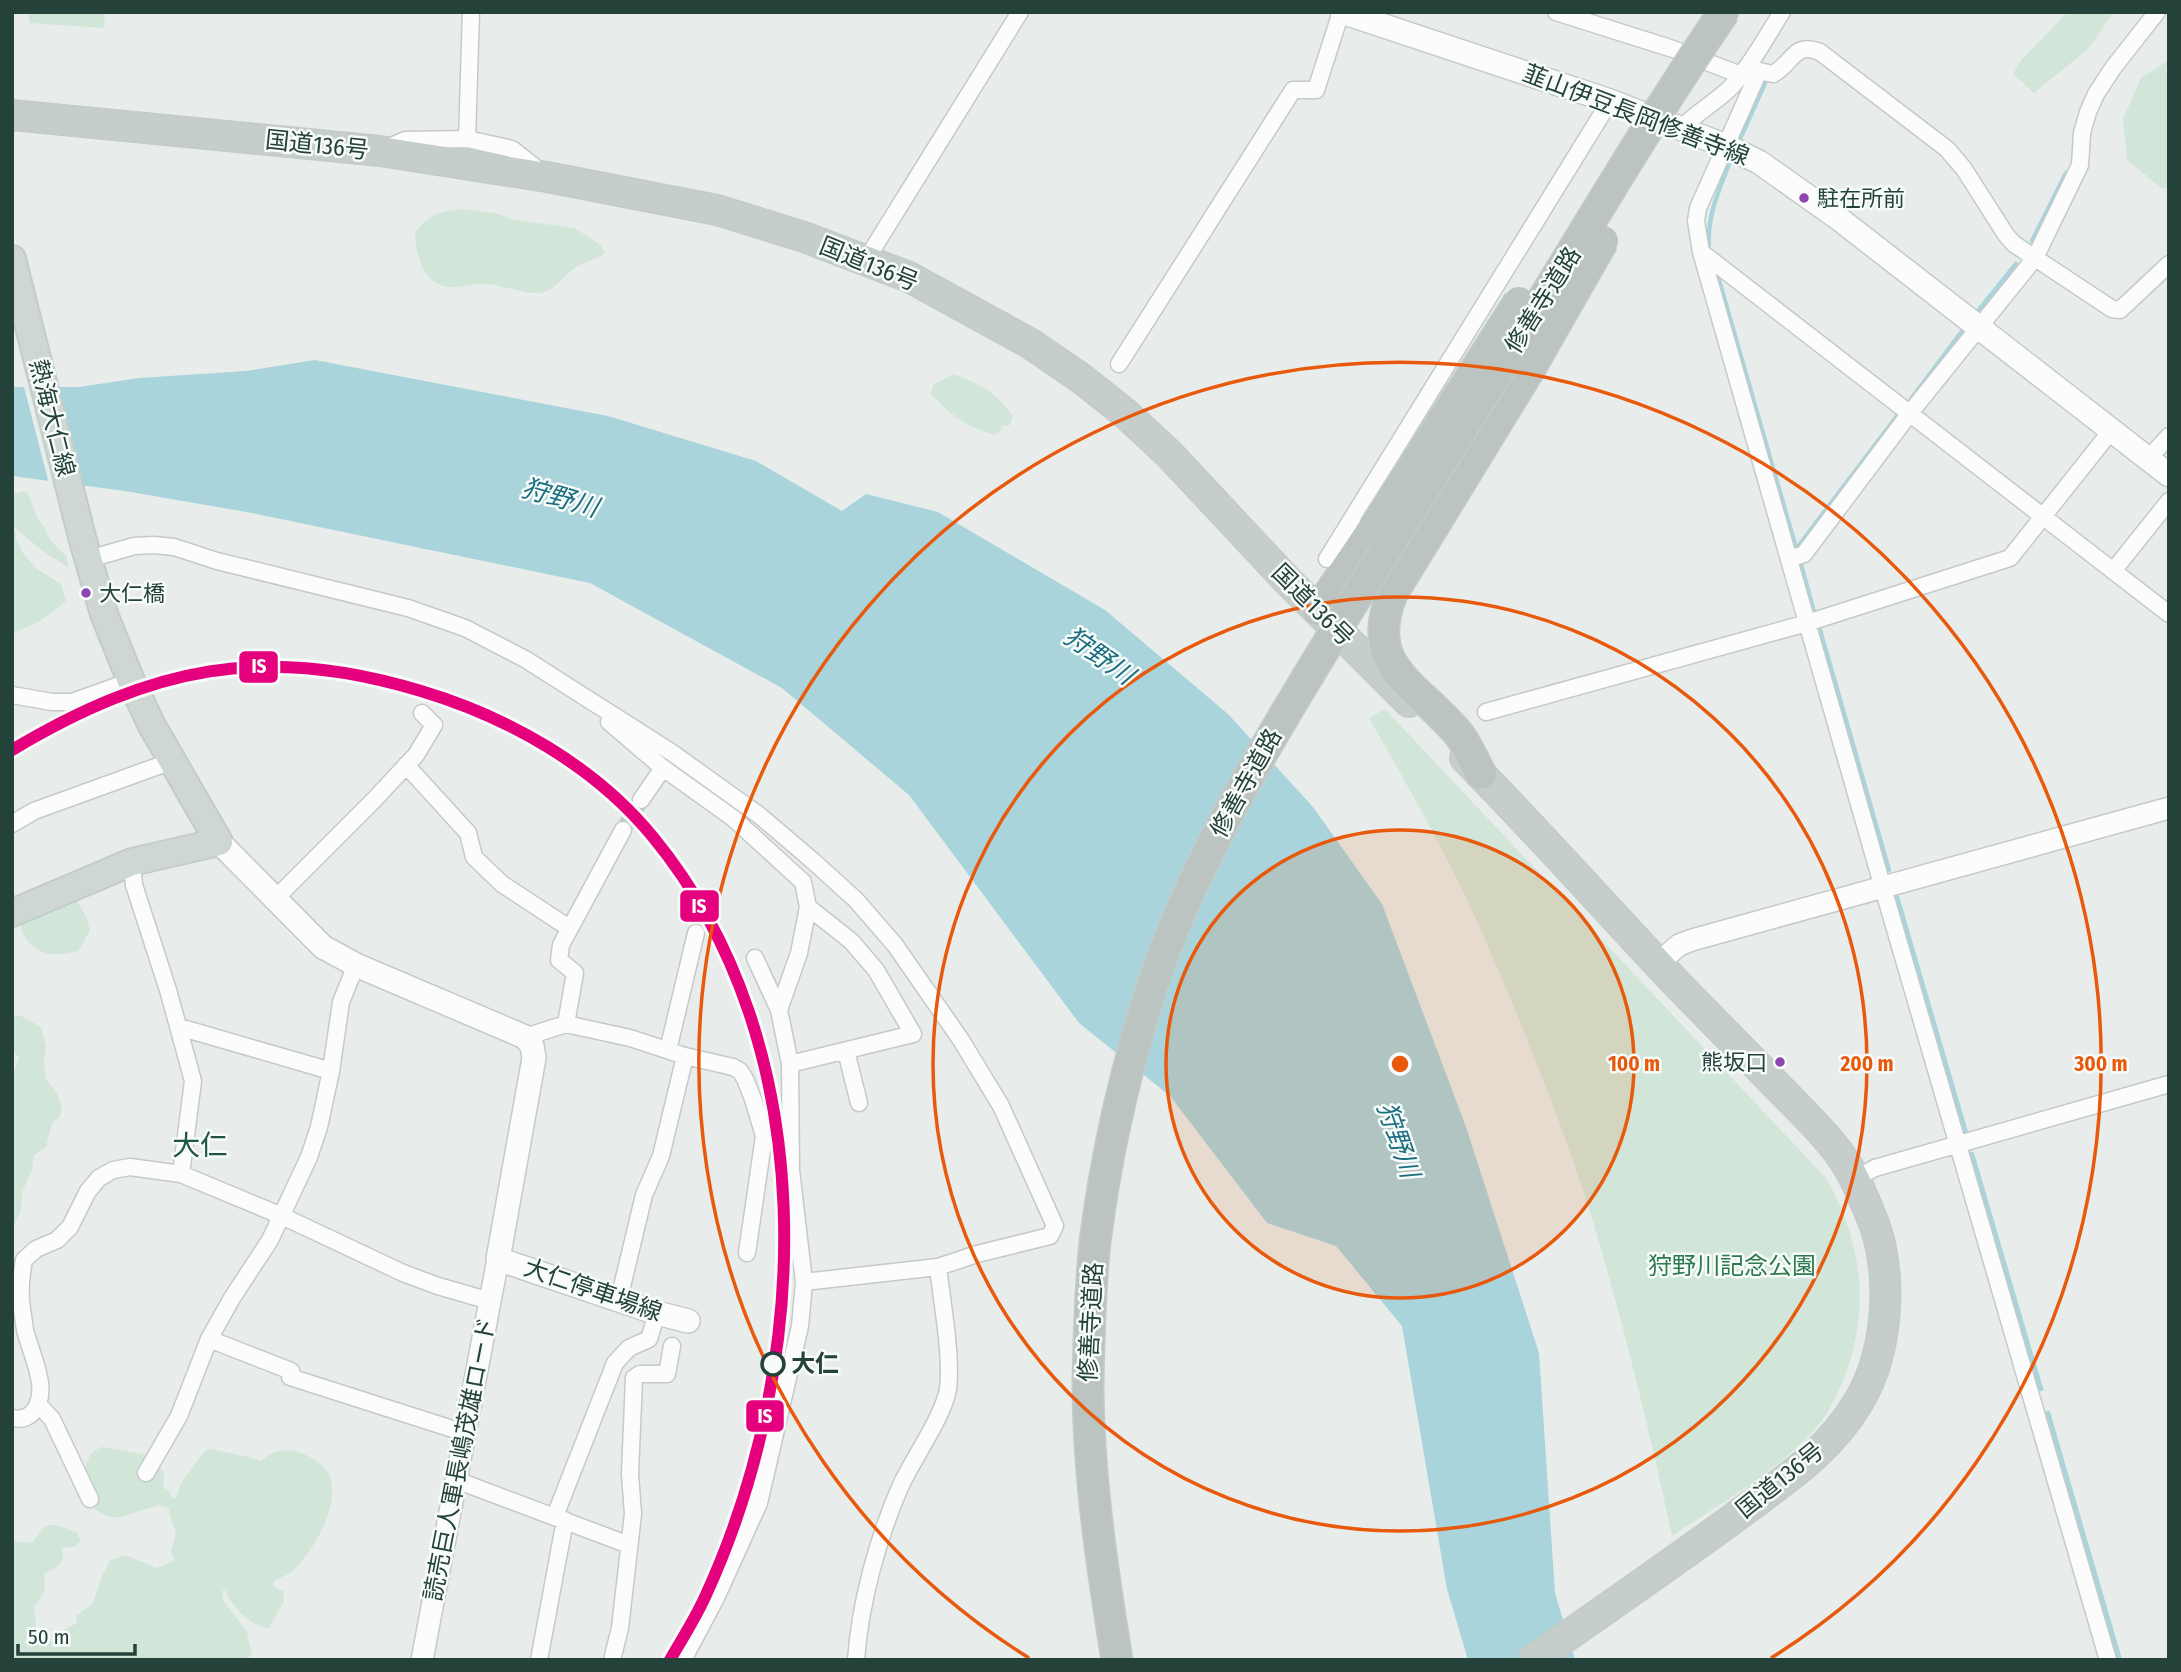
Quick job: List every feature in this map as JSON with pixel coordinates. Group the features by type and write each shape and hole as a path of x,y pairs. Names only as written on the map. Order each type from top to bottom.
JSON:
{"highway":[{"name":"修善寺道路","path":"1117,1660 1100,1555 1088,1427 1090,1313 1095,1244 1109,1153 1125,1079 1145,1006 1161,962 1191,887 1251,770 1684,71 1725,12"},
{"path":"1481,774 1459,734 1388,659 1382,638 1385,611 1410,562 1528,372 1690,89 1725,12"},
{"path":"1318,610 1340,560 1374,528 1490,345 1626,142 1657,97 1684,71"},
{"name":"国道136号","path":"12,115 380,151 547,177 717,210 866,260 909,277 975,312 1031,344 1082,379 1126,414 1169,454 1285,578 1481,774 1816,1126 1841,1156 1871,1214 1885,1276 1885,1306 1880,1345 1865,1390 1839,1429 1813,1459 1665,1568 1533,1660"},
{"path":"1341,633 1364,620 1384,598 1392,594"}],"main road":[{"name":"韮山伊豆長岡修善寺線","path":"1341,12 1610,101 1726,146 1773,170 2169,475"},
{"name":"熱海大仁線","path":"12,259 104,614 151,724 219,842"},
{"path":"12,913 132,862 219,842 323,947 356,965 525,1037 532,1046 534,1058 498,1259"},
{"name":"大仁停車場線","path":"498,1259 688,1321"}],"street":[{"path":"467,139 471,12"},
{"path":"866,260 1020,12"},
{"path":"1119,364 1293,90 1316,90 1341,12"},
{"path":"1556,12 1674,49 1773,74 1801,49 1811,48 1821,52 1947,149 1964,169 2014,244 2112,309 2120,310 2169,264"},
{"path":"1782,12 1750,70 1726,146 1698,208 1696,222 1700,252 2108,1660"},
{"path":"1789,559 1804,554 1910,413 2035,258 2080,165 2082,133 2096,94 2157,12"},
{"path":"1681,129 1750,70"},
{"path":"1340,560 1426,401 1610,101"},
{"path":"380,151 405,140 467,139 512,149 547,177"},
{"path":"1700,252 2169,614"},
{"path":"1340,560 1421,430 1426,401"},
{"path":"1486,712 1807,623 2010,558 2111,431"},
{"path":"2148,459 2169,436"},
{"path":"2113,571 2169,501"},
{"path":"85,548 154,545 174,547 217,561 408,608 452,623 535,665 671,752 758,815 856,900 895,945 928,990 994,1095 1032,1170 1055,1226 1049,1236 938,1267 804,1282"},
{"path":"12,695 52,702 72,702 131,681"},
{"path":"598,705 608,720 663,768 733,818 803,882 808,907 799,953 779,1010"},
{"path":"275,899 416,755 434,724 422,713"},
{"path":"12,824 34,811 172,761"},
{"path":"407,765 468,833 474,857 502,884 569,928"},
{"path":"641,800 663,768"},
{"path":"1658,963 1679,945 1692,940 2169,808"},
{"path":"566,1024 575,974 559,960 561,945 623,830"},
{"path":"132,862 134,885 193,1081 181,1174"},
{"path":"790,1064 913,1034 876,970 851,941 808,907"},
{"path":"668,1050 696,933"},
{"path":"683,1660 716,1598 759,1503 800,1325 804,1282 791,1170 790,1064 779,1010 755,958"},
{"path":"146,1473 179,1416 209,1339 270,1240 309,1157 319,1127 331,1070 341,1002 356,965"},
{"path":"525,1037 566,1024 630,1038 740,1071 754,1099 764,1136 747,1253"},
{"path":"178,1027 331,1070"},
{"path":"846,1051 859,1104"},
{"path":"619,1299 643,1195 661,1156 685,1056"},
{"path":"1854,1179 1875,1168 2169,1084"},
{"name":"読売巨人軍長嶋茂雄ロード","path":"39,1405 41,1392 21,1305 24,1260 36,1249 57,1241 70,1227 99,1178 113,1170 130,1167 181,1174 282,1216 403,1273 490,1301 422,1660"},
{"path":"490,1301 498,1259"},
{"path":"856,1660 863,1603 892,1508 948,1391 948,1363 938,1267"},
{"path":"539,1660 560,1518 615,1363 629,1348 649,1339 657,1313"},
{"path":"209,1339 291,1371 290,1377 465,1433"},
{"path":"612,1660 620,1628 633,1514 630,1474 634,1378 640,1374 667,1374 672,1346"},
{"path":"12,1418 29,1416 39,1405 52,1419 90,1499"},
{"path":"456,1480 629,1545"}],"green space":[{"path":"29,12 105,12 104,28 29,23"},
{"path":"2066,12 2114,12 2088,49 2034,93 2013,74 2021,60"},
{"path":"2169,60 2169,188 2163,189 2127,160 2123,119 2141,78"},
{"path":"462,209 495,213 514,220 575,228 601,245 605,254 579,265 554,287 541,293 487,284 454,287 440,285 432,280 422,267 415,232 435,215"},
{"path":"954,374 980,385 994,395 1013,416 1010,425 1002,426 1000,432 994,435 967,424 946,408 931,394 933,385"},
{"path":"27,491 37,517 50,540 66,556 69,568 12,526 12,494"},
{"path":"12,529 24,555 37,569 61,584 66,601 40,621 12,634"},
{"name":"狩野川記念公園","path":"1385,709 1825,1177 1848,1226 1855,1251 1860,1303 1852,1355 1830,1408 1813,1431 1781,1461 1746,1488 1672,1536 1619,1315 1575,1165 1532,1051 1472,911 1430,827 1369,718"},
{"path":"73,898 84,913 90,931 78,951 57,954 40,951 32,946 19,919"},
{"path":"12,1016 21,1016 41,1027 46,1047 46,1079 58,1095 62,1109 60,1117 52,1123 46,1147 34,1155 32,1170 23,1190 20,1213 12,1229 12,1088 19,1058 12,1048"},
{"path":"101,1447 148,1455 164,1472 163,1487 176,1499 180,1486 209,1449 261,1461 270,1454 294,1451 309,1456 327,1471 332,1489 328,1514 317,1539 302,1561 292,1571 275,1580 273,1586 283,1591 284,1601 269,1628 248,1620 232,1603 225,1590 222,1591 223,1600 247,1632 252,1655 245,1660 12,1660 12,1541 32,1543 46,1526 56,1525 77,1533 81,1541 74,1547 61,1548 63,1559 57,1567 44,1574 45,1591 34,1608 38,1639 46,1642 61,1640 64,1630 77,1623 76,1615 92,1605 103,1573 111,1560 125,1555 157,1568 175,1560 171,1553 176,1532 169,1508 157,1505 118,1517 107,1516 94,1509 86,1466 93,1452"}],"water":[{"name":"狩野川","path":"315,360 608,416 756,461 842,511 866,494 938,512 1105,610 1228,714 1313,807 1382,904 1466,1127 1539,1353 1555,1593 1575,1660 1468,1660 1447,1589 1402,1326 1336,1246 1267,1223 1170,1096 1079,1023 909,795 782,688 590,583 252,513 125,491 12,476 12,387 79,387 139,378 246,371"}],"pier":[{"path":"23,383 58,383 83,489 49,484"}],"waterway":[{"path":"1740,139 1765,83"},
{"path":"1709,245 1712,212 1730,161"},
{"path":"2032,241 2066,173"},
{"path":"1978,311 2016,264"},
{"path":"1719,280 1796,548"},
{"path":"1911,399 1963,330"},
{"path":"1797,548 1897,416"},
{"path":"1801,564 1814,612"},
{"path":"1820,630 1889,870"},
{"path":"1897,897 1966,1133"},
{"path":"1972,1154 2041,1389"},
{"path":"2048,1413 2119,1657"}],"tunnel":[{"path":"623,830 641,800"}],"transit line":[{"name":"IS","path":"12,750 112,699 161,682 210,671 259,667 310,668 364,676 421,691 454,702 517,730 577,766 605,788 653,837 709,920 748,1011 773,1107 784,1207 781,1309 766,1409 741,1506 705,1597 670,1660"}],"place":[{"name":"駐在所前","path":"1804,198"},
{"name":"大仁橋","path":"86,593"},
{"name":"熊坂口","path":"1780,1062"},
{"name":"大仁","path":"773,1364"}],"district":[{"name":"大仁","path":"200,1145"}]}
